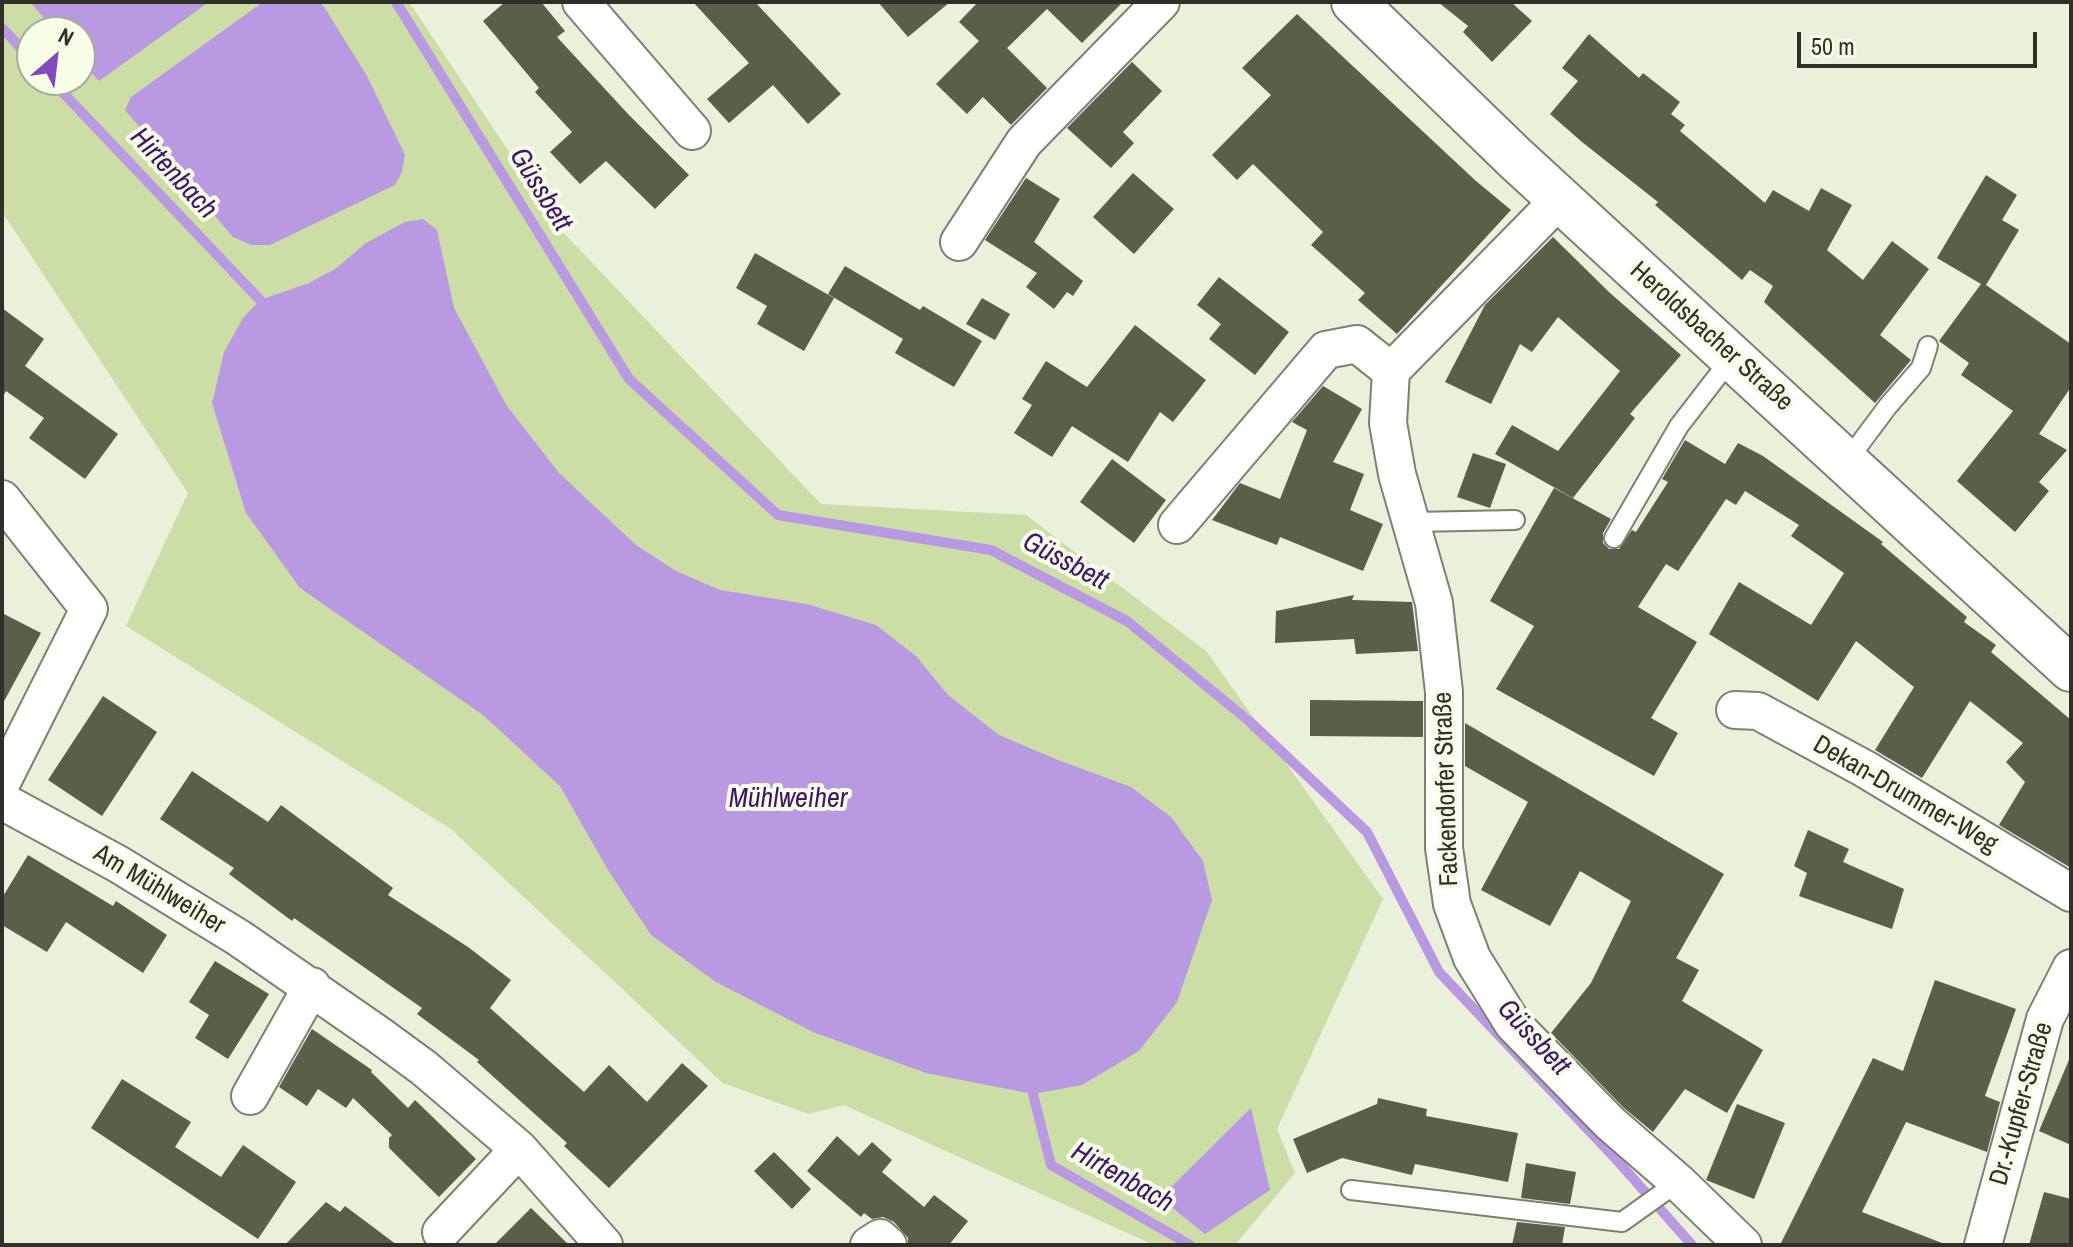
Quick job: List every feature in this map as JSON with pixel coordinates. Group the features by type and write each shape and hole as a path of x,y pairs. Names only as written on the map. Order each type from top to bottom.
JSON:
{"street":[{"path":"581,2 692,131"},
{"path":"959,242 1024,142 1161,2"},
{"name":"Heroldsbacher Straße","path":"1359,4 1560,199 2071,669"},
{"path":"1177,525 1326,350 1357,344 1391,371 1560,199"},
{"name":"Fackendorfer Straße","path":"1391,371 1388,423 1397,474 1434,603 1444,692 1446,862 1452,904 1472,958 1513,1024 1610,1123 1678,1182 1743,1245"},
{"path":"2,499 89,609 2,782"},
{"name":"Dekan-Drummer-Weg","path":"1735,710 1758,711 1865,769 2071,893"},
{"name":"Am Mühlweiher","path":"2,801 118,864 312,986 424,1068 519,1149 604,1245"},
{"name":"Dr.-Kupfer-Straße","path":"1983,1245 2045,1019 2071,968"},
{"path":"250,1096 312,986"},
{"path":"441,1232 519,1149"},
{"path":"869,1245 880,1238 888,1245"}],"lane":[{"path":"1847,461 1921,368 1928,346"},
{"path":"1614,538 1679,426 1733,356"},
{"path":"1413,522 1515,520"},
{"path":"1351,1190 1622,1222 1678,1182"}],"green space":[{"path":"2,2 409,2 561,230 821,504 1026,515 1206,651 1383,899 1277,1129 1295,1173 1235,1245 1154,1245 844,1105 808,1114 723,1083 451,829 126,626 188,493 2,212"}],"water":[{"path":"30,2 209,2 99,81 96,78 96,16 42,16"},
{"path":"263,2 321,2 367,76 405,155 402,172 395,185 270,245 251,245 233,237 125,110 131,97"},
{"name":"Mühlweiher","path":"423,219 437,230 454,308 507,406 559,473 636,545 676,571 720,590 807,604 876,625 916,656 948,695 999,735 1131,787 1171,817 1203,861 1212,900 1177,1002 1139,1051 1082,1085 1033,1094 926,1073 813,1032 716,982 651,935 608,870 560,786 483,715 300,588 246,513 212,403 224,352 243,318 260,300 309,283 335,269 366,243 405,222"},
{"path":"1251,1108 1270,1190 1205,1234 1160,1198"}],"building":[{"path":"505,2 541,2 565,31 557,37 689,175 655,209 606,161 580,184 550,152 572,132 535,92 539,88 483,21"},
{"path":"693,2 755,2 841,94 808,124 773,85 729,123 707,99 749,63"},
{"path":"878,2 950,2 908,37"},
{"path":"978,2 1123,2 1082,43 1047,9 1007,48 1047,88 1011,125 983,97 967,114 936,84 979,41 959,22"},
{"path":"1438,2 1511,2 1532,21 1492,62 1463,32 1468,26"},
{"path":"1297,14 1511,210 1397,334 1358,300 1365,293 1311,245 1323,232 1253,164 1237,180 1212,155 1271,95 1242,68"},
{"path":"1589,34 1639,78 1643,73 1680,102 1671,114 1685,125 1680,131 1765,203 1773,190 1809,211 1821,188 1852,205 1827,250 1863,280 1892,241 1929,269 1880,335 1911,360 1875,403 1764,302 1773,286 1750,270 1742,280 1655,205 1658,202 1550,114 1578,81 1562,68"},
{"path":"1132,62 1162,91 1123,132 1134,143 1111,168 1067,128"},
{"path":"1133,173 1174,209 1134,254 1093,217"},
{"path":"1986,175 2017,195 2002,220 2019,230 1986,285 2071,344 2071,387 2039,434 2067,450 2039,482 2049,491 2015,532 1957,481 2013,411 1961,375 1969,363 1939,341 1981,284 1937,258"},
{"path":"1026,178 1060,199 1034,242 1083,281 1073,296 1067,292 1054,309 1026,287 1037,273 985,240"},
{"path":"1553,237 1610,293 1681,355 1630,414 1635,418 1573,498 1495,454 1512,425 1558,451 1620,371 1558,317 1532,352 1520,344 1491,404 1445,382 1485,305"},
{"path":"755,253 834,298 804,351 757,324 767,306 736,288"},
{"path":"845,266 920,310 923,306 982,341 954,387 895,353 903,339 828,294"},
{"path":"1219,277 1289,332 1255,375 1209,339 1221,324 1197,305"},
{"path":"982,298 1010,314 995,340 966,324"},
{"path":"2,308 44,339 25,366 118,434 85,479 29,438 44,418 6,391 2,398"},
{"path":"1135,325 1206,380 1173,422 1160,412 1128,462 1072,426 1052,457 1014,433 1032,405 1022,399 1046,361 1087,387"},
{"path":"1323,386 1362,409 1333,462 1364,474 1350,510 1383,524 1363,571 1280,537 1277,545 1212,520 1240,483 1280,499 1307,430 1292,422"},
{"path":"1685,440 1725,464 1738,443 1763,456 1883,542 1881,544 1967,617 1964,622 1996,645 1991,652 2071,720 2071,868 1999,825 2025,782 2006,762 2023,743 1970,701 1922,778 1875,750 1914,687 1856,641 1818,701 1709,634 1739,582 1811,625 1844,573 1791,536 1799,525 1745,491 1736,505 1726,499 1678,571 1666,564 1638,607 1697,642 1651,718 1678,733 1654,776 1496,689 1534,626 1490,601 1554,488 1611,519 1603,533 1603,543 1609,549 1619,549 1632,530 1636,532 1668,482 1662,479"},
{"path":"1473,453 1506,464 1490,508 1457,497"},
{"path":"1112,459 1166,500 1134,543 1080,502"},
{"path":"1354,595 1352,600 1412,602 1418,651 1356,654 1354,639 1275,643 1276,611"},
{"path":"2,613 41,633 2,705"},
{"path":"103,696 157,732 102,816 48,780"},
{"path":"1310,700 1423,701 1423,737 1310,736"},
{"path":"1465,723 1724,874 1676,958 1699,970 1682,1001 1763,1050 1727,1113 1685,1089 1653,1132 1624,1108 1551,1033 1591,983 1631,901 1580,871 1550,926 1481,890 1528,802 1465,766"},
{"path":"192,771 268,822 281,805 393,888 388,895 468,947 511,980 490,1008 584,1092 609,1065 647,1102 682,1063 708,1086 609,1188 564,1146 567,1143 477,1062 479,1060 417,1014 422,1008 294,918 292,921 229,874 234,868 160,819"},
{"path":"1808,830 1849,849 1843,862 1904,889 1892,929 1799,896 1807,873 1794,866"},
{"path":"28,855 113,906 116,901 167,935 143,973 66,922 47,952 2,925 2,898"},
{"path":"215,961 269,994 228,1059 195,1038 209,1015 189,1002"},
{"path":"1935,980 2016,1009 1985,1096 2000,1102 1987,1152 1906,1122 1862,1212 1941,1245 1780,1245 1873,1058 1903,1071"},
{"path":"312,1029 372,1070 408,1108 415,1100 476,1159 439,1197 389,1148 392,1135 353,1098 346,1108 318,1089 307,1106 279,1087"},
{"path":"2071,1055 2071,1145 2039,1131"},
{"path":"122,1079 191,1122 175,1147 221,1177 243,1145 296,1182 258,1239 91,1128"},
{"path":"1378,1098 1427,1109 1426,1116 1518,1133 1508,1182 1415,1164 1412,1175 1342,1158 1307,1173 1293,1139 1377,1104"},
{"path":"1737,1104 1785,1123 1754,1199 1706,1180"},
{"path":"837,1136 859,1156 872,1142 892,1160 882,1172 924,1207 934,1195 968,1221 949,1245 908,1245 908,1238 894,1222 883,1217 872,1219 864,1213 861,1217 807,1171"},
{"path":"774,1152 811,1189 792,1209 754,1171"},
{"path":"1526,1163 1576,1172 1570,1204 1521,1198"},
{"path":"2044,1192 2071,1199 2071,1245 2029,1245"},
{"path":"326,1202 340,1212 345,1206 397,1245 285,1245"},
{"path":"531,1208 569,1245 494,1245"},
{"path":"1517,1222 1565,1227 1562,1245 1512,1245"}],"waterway":[{"name":"Güssbett","path":"396,2 629,379 778,515 991,550 1127,621 1249,721 1367,832 1439,972 1615,1158 1692,1245"},
{"name":"Hirtenbach","path":"2,28 16,43"},
{"name":"Hirtenbach","path":"66,96 260,300"},
{"name":"Hirtenbach","path":"1033,1094 1051,1165 1190,1245"}]}
